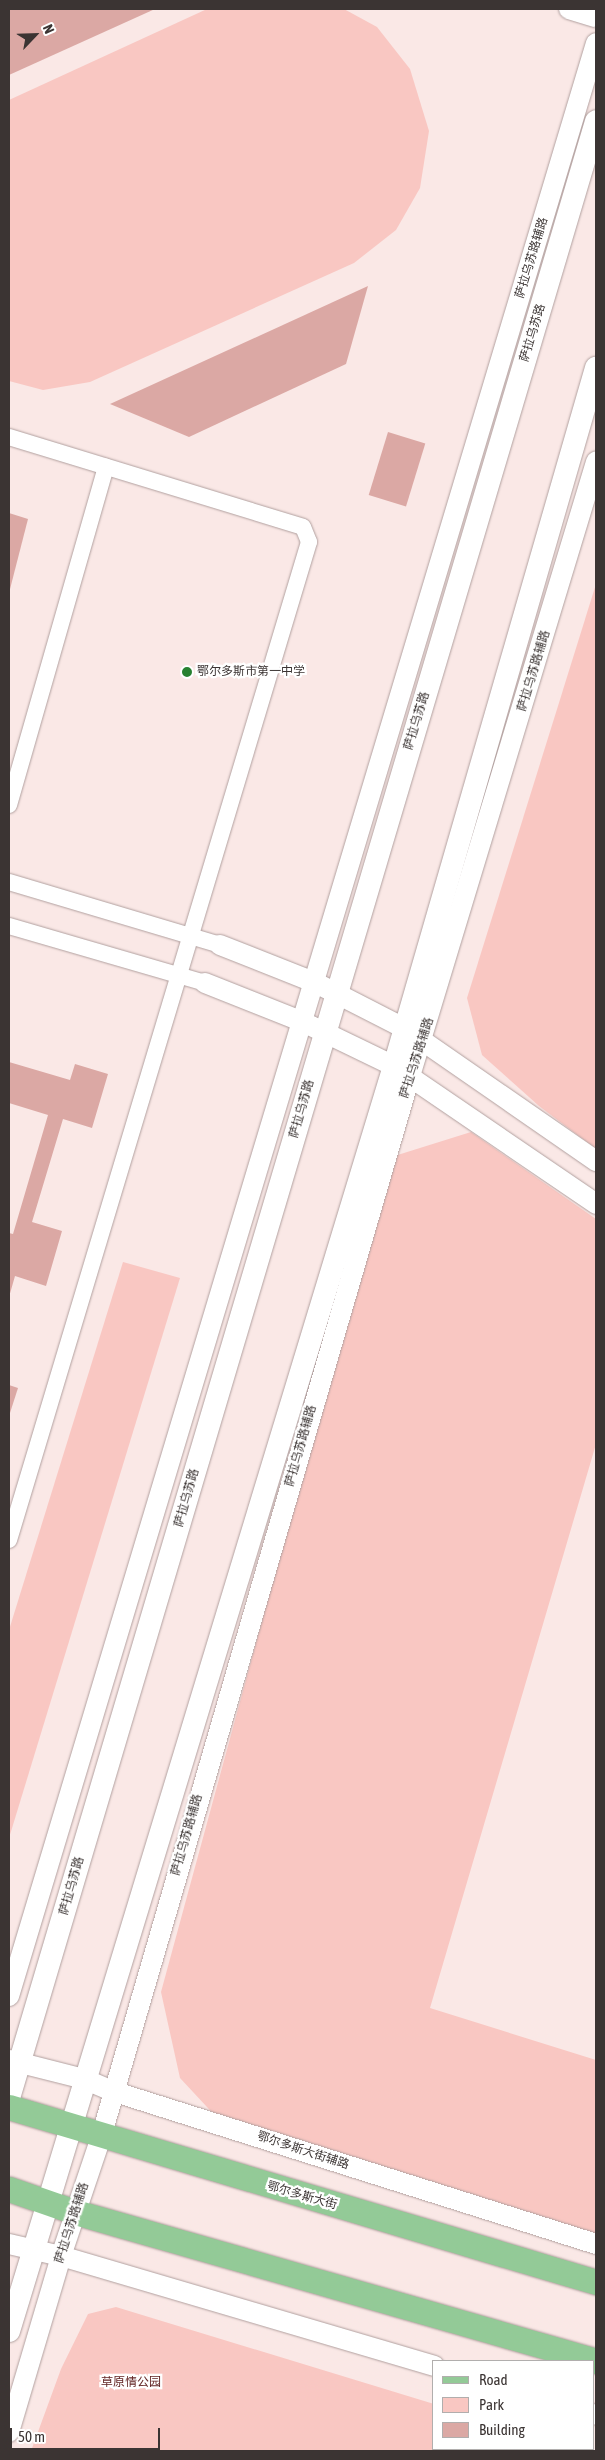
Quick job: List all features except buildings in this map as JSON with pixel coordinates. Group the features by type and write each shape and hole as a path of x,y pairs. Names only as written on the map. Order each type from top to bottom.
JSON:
{"main road":[{"name":"萨拉乌苏路","path":"9,2098 14,2062 337,994 596,121"},
{"path":"9,2331 49,2202 84,2079 402,1071 404,1028 596,368"},
{"name":"鄂尔多斯大街","path":"9,2107 71,2125 101,2137 596,2282"},
{"path":"9,2188 75,2212 593,2360"}],"street":[{"path":"569,9 596,17"},
{"name":"萨拉乌苏路辅路","path":"9,1996 316,983 596,43"},
{"path":"9,437 303,527 309,542 192,937 9,1540"},
{"name":"萨拉乌苏路辅路","path":"9,2432 61,2256 101,2137 112,2091 402,1071 423,1040 596,462"},
{"path":"9,805 106,467"},
{"path":"9,882 220,945 316,983 404,1028 423,1040 596,1161"},
{"path":"9,926 206,983 325,1032 402,1071 596,1204"},
{"name":"鄂尔多斯大街辅路","path":"14,2062 84,2079 112,2091 596,2244"},
{"path":"9,2244 61,2256 432,2365"}],"green space":[{"path":"207,9 344,9 377,27 410,69 429,131 420,188 396,230 354,263 90,382 43,390 9,381 9,100"},
{"path":"596,584 596,1149 539,1106 482,1055 467,998"},
{"path":"471,1132 596,1219 596,1444 430,2008 596,2060 596,2236 220,2121 180,2078 161,1992 388,1158"},
{"path":"123,1262 180,1278 9,1838 9,1630"},
{"name":"草原情公园","path":"116,2307 432,2403 432,2450 590,2451 31,2451 61,2369 88,2314"}],"place":[{"name":"鄂尔多斯市第一中学","path":"187,672"}]}
